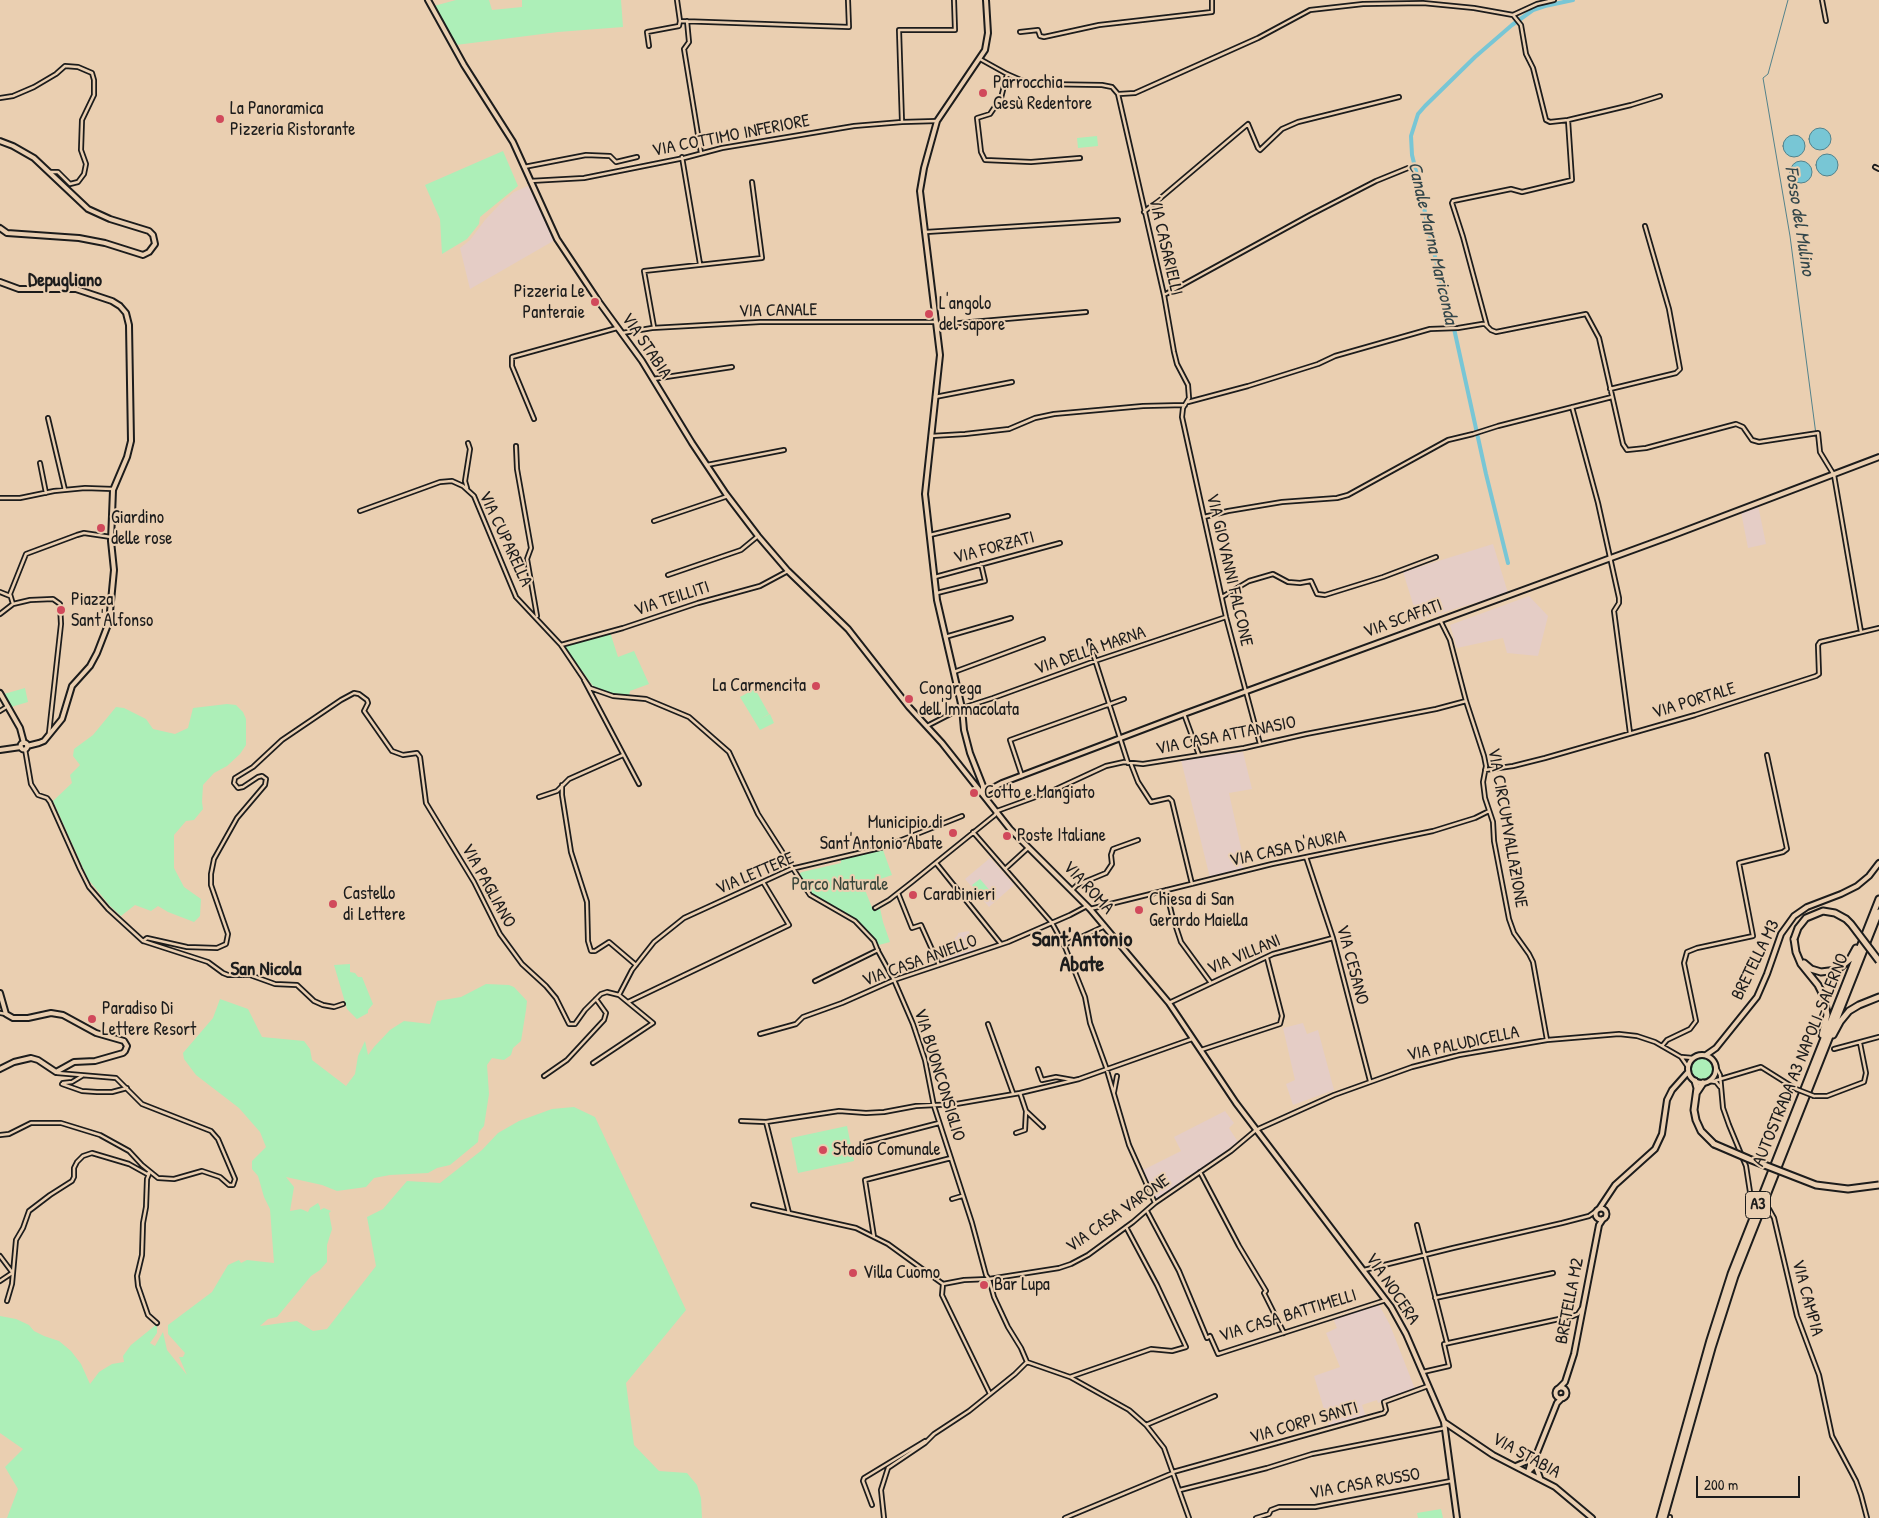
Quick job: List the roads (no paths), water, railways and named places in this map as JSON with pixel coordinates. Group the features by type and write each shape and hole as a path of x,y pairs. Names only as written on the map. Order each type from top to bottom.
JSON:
{"highway":[{"name":"A3","path":"1798,958 1807,966 1821,972 1832,972 1842,968 1854,953 1878,901"},
{"name":"AUTOSTRADA A3 NAPOLI-SALERNO","path":"1668,1518 1727,1299 1878,901"},
{"name":"A3","path":"1808,1084 1824,1027 1826,1008 1822,991 1798,958 1794,939 1798,928 1806,918 1818,912 1835,913 1851,924 1879,961"},
{"name":"AUTOSTRADA A3 NAPOLI-SALERNO","path":"1660,1518 1721,1304 1808,1084 1879,912"},
{"name":"A3","path":"1808,1084 1840,1022 1849,1011 1879,997"},
{"path":"1694,1080 1697,1088 1694,1110 1696,1120 1701,1131 1714,1144 1816,1185 1848,1189 1879,1185"},
{"path":"1696,1094 1703,1083"}],"street":[{"name":"VIA STABIA","path":"428,0 464,65 513,142 557,239 653,379 706,466 758,536 788,571 848,629 885,677"},
{"path":"649,46 647,32 679,26 678,0"},
{"path":"680,21 849,27 848,0"},
{"path":"902,122 899,30 955,30 954,0"},
{"path":"983,793 983,786 970,753 964,730 962,708 945,637 937,593 925,494 940,355 920,197 921,181 937,121 980,59 988,40 986,0"},
{"path":"1020,32 1038,30 1040,36 1044,38 1099,24 1212,12 1212,0"},
{"path":"1514,16 1537,4 1554,0"},
{"path":"1822,0 1826,22"},
{"path":"980,59 1023,81 1041,84 1102,85 1112,87 1118,94 1134,93 1258,38 1310,10 1384,2 1423,3 1474,8 1514,16 1522,25 1526,54 1533,68 1547,122 1568,120 1660,96"},
{"path":"687,21 689,42 684,49 701,153"},
{"path":"0,98 13,96 34,87 56,74 65,66 78,67 92,73 94,95 82,120 81,150 86,164 84,174 78,182 70,184 58,172 50,172"},
{"path":"1007,74 1001,98 990,114 977,118 981,152 985,160 1031,162 1080,158"},
{"name":"VIA CASARIELLI","path":"1118,94 1178,364 1188,385 1186,404"},
{"path":"1144,212 1248,124 1260,150 1282,129 1298,122 1400,98"},
{"path":"1488,327 1464,237 1452,203 1453,201 1511,189 1522,192 1572,180 1568,120"},
{"name":"VIA COTTIMO INFERIORE","path":"530,181 584,178 755,142 854,126 937,121"},
{"path":"0,141 34,158 88,208 110,218 149,231 155,240 155,244 149,252 143,255 105,243 79,238 7,233 0,228"},
{"path":"524,167 586,155 610,156 616,162 637,158"},
{"path":"682,157 700,264"},
{"path":"1875,167 1879,169"},
{"path":"1164,296 1310,215 1408,168"},
{"path":"654,328 644,271 762,258 752,182"},
{"path":"924,232 1118,220"},
{"path":"1610,389 1676,373 1680,369 1669,309 1645,226"},
{"path":"0,282 19,289 76,289 112,301 126,313 129,325 131,441 127,457 113,490 111,537 114,570 112,605 107,630 90,666 72,686 65,714 49,733 39,743 0,750"},
{"name":"VIA CANALE","path":"622,333 654,328 760,322 935,323 1086,312"},
{"path":"931,436 973,434 1009,429 1035,418 1054,414 1186,404 1318,364 1335,356 1430,329 1458,328 1482,324 1496,332 1586,314 1599,338 1623,444 1628,450 1646,448 1736,424 1743,427 1755,442 1818,433 1820,452 1834,475 1861,632"},
{"path":"534,419 512,366 512,357 617,328"},
{"path":"653,379 732,366"},
{"path":"935,397 1012,382"},
{"path":"1204,517 1282,502 1337,498 1348,495 1448,440 1612,397"},
{"name":"VIA GIOVANNI FALCONE","path":"1186,404 1183,408 1182,417 1226,618 1260,744"},
{"path":"1572,407 1611,557 1619,598 1614,611 1630,733"},
{"path":"48,418 65,490"},
{"path":"468,444 470,449 466,481 468,490"},
{"path":"516,446 517,469 531,548 527,560 537,617"},
{"path":"706,466 784,450"},
{"name":"VIA SCAFATI","path":"983,793 1002,783 1184,714 1879,457"},
{"path":"40,463 46,493"},
{"name":"VIA CUPARELLA","path":"360,511 440,482 452,481 468,490 474,496 516,597 537,617 561,645"},
{"path":"0,498 20,498 85,488 113,490"},
{"path":"654,521 728,496"},
{"path":"930,535 1008,516"},
{"path":"12,604 10,596 26,554 76,534 84,533 111,537"},
{"path":"668,574 742,550 758,536"},
{"name":"VIA FORZATI","path":"935,577 1060,543"},
{"path":"1222,597 1249,581 1273,574 1288,582 1300,584 1311,581 1317,594 1326,595 1383,577 1436,557"},
{"path":"937,593 985,581 981,564"},
{"name":"VIA TEILLITI","path":"561,645 760,586 788,571"},
{"path":"0,592 10,596"},
{"path":"0,614 12,604 30,600 53,599 60,604 61,624 49,733"},
{"path":"945,637 1011,618"},
{"name":"VIA DELLA MARNA","path":"926,726 962,708 1095,661 1226,618"},
{"name":"VIA CIRCUMVALLAZIONE","path":"1439,620 1453,649 1466,702 1484,756 1484,787 1511,925 1514,933 1530,954 1533,962 1547,1040"},
{"name":"VIA PORTALE","path":"1485,770 1520,764 1695,715 1816,676 1819,674 1819,643 1879,628"},
{"path":"953,672 1043,639"},
{"path":"1089,641 1120,739 1138,782 1151,802 1170,798 1172,801 1192,884"},
{"path":"561,645 590,688 613,696 646,699 689,717 729,752 758,814 791,869"},
{"name":"VIA ROMA","path":"885,677 942,743 978,790 983,793 1010,830 1089,907 1169,1003 1256,1130"},
{"path":"584,679 639,784"},
{"path":"0,693 20,728 31,784 38,795 47,798 50,802 89,887 108,909 143,941 208,962 223,973 250,975 275,984 297,985 314,1001 323,1005 334,1007 343,1004"},
{"name":"VIA PAGLIANO","path":"143,941 147,938 187,947 217,948 226,944 228,934 211,885 212,866 219,848 237,818 265,785 266,779 258,777 243,787 238,788 234,783 236,778 253,766 282,740 354,693 367,700 368,703 364,711 392,751 403,755 414,753 420,757 426,803 474,882 500,934 522,964 556,998 569,1024 573,1026 596,999"},
{"path":"1022,776 1010,740 1124,699"},
{"name":"VIA CASA ATTANASIO","path":"997,811 1052,791 1092,771 1115,763 1143,764 1200,755 1466,702"},
{"path":"0,711 8,706"},
{"path":"1184,714 1200,755"},
{"path":"539,797 557,791 569,779 623,754"},
{"path":"1662,1046 1667,1040 1690,1029 1696,1021 1684,963 1686,952 1753,936 1739,863 1783,852 1787,849 1767,755"},
{"path":"562,785 571,852 587,902 590,951 595,952 609,942 636,965"},
{"path":"875,908 898,894 936,864 995,815 997,811"},
{"name":"VIA CASA D'AURIA","path":"1089,907 1306,857 1433,831 1475,818 1489,811"},
{"name":"VIA LETTERE","path":"619,995 636,965 660,936 684,918 791,869 884,847 962,816"},
{"path":"973,832 1052,923 1064,944 1084,998 1090,1023 1129,1145 1155,1204"},
{"path":"1072,890 1077,885 1106,873 1112,864 1111,855 1113,849 1138,840"},
{"path":"1005,869 1028,848"},
{"name":"VIA CESANO","path":"1306,857 1333,938 1370,1081"},
{"name":"BRETELLA M3","path":"1706,1055 1716,1048 1757,997 1777,943 1789,922 1807,907 1857,886 1870,876 1879,863"},
{"path":"936,864 1001,944"},
{"name":"VIA BUONCONSIGLIO","path":"791,869 810,895 855,922 874,941 894,980 913,1024 925,1060 934,1106 972,1223 986,1275 1001,1312 1028,1362"},
{"path":"628,1002 790,924 763,882"},
{"path":"1166,890 1181,942 1211,983"},
{"path":"898,894 912,928 921,926 939,965"},
{"name":"VIA CASA ANIELLO","path":"760,1034 796,1024 803,1017 842,1003 894,980 1001,944 1089,907"},
{"path":"1064,944 1104,926"},
{"name":"VIA VILLANI","path":"1169,1003 1286,950 1333,938"},
{"path":"815,981 878,950"},
{"path":"1202,1050 1280,1024 1282,1016 1267,958"},
{"path":"544,1076 567,1060 604,1020 606,1013 596,999 604,992 619,995 653,1023 593,1063"},
{"path":"0,993 6,1014"},
{"path":"0,1012 13,1018 28,1018 51,1014 64,1015 96,1032 124,1041 127,1046 126,1051 123,1053 95,1061 74,1062 56,1072"},
{"path":"988,1024 1014,1094"},
{"name":"VIA PALUDICELLA","path":"1256,1130 1301,1109 1370,1081 1412,1067 1459,1054 1547,1040 1619,1034 1643,1037 1681,1057 1688,1067"},
{"path":"1834,1049 1879,1037"},
{"path":"742,1121 766,1122 829,1112 866,1113 916,1106 934,1106 1020,1093 1106,1070 1194,1038"},
{"path":"1681,1082 1694,1080 1703,1083 1720,1080 1760,1066 1796,1089 1814,1096 1827,1096 1864,1082 1866,1073 1860,1043"},
{"path":"1716,1048 1714,1061 1717,1069 1723,1076 1727,1077"},
{"path":"1364,1270 1587,1217 1598,1210 1605,1202 1615,1185 1655,1149 1662,1134 1667,1100 1672,1090 1688,1072 1688,1067 1693,1058 1699,1055 1706,1055 1714,1061"},
{"name":"VIA PALUDICELLA","path":"1681,1057 1693,1058"},
{"path":"0,1069 14,1062 31,1058 38,1060 56,1072 82,1076 110,1077 120,1081 142,1104 192,1122 215,1133 235,1179 231,1186 220,1177 202,1171 181,1178 158,1178 129,1164 92,1153 83,1156 74,1168 72,1181 29,1211 16,1240 7,1301"},
{"path":"1038,1068 1042,1080 1056,1077 1074,1080"},
{"path":"1712,1081 1717,1069"},
{"name":"VIA CAMPIA","path":"1717,1069 1723,1108 1746,1166 1750,1192 1756,1202 1769,1209 1774,1218 1797,1316 1819,1375 1832,1436 1856,1480 1867,1518"},
{"path":"1688,1072 1694,1080"},
{"path":"82,1076 72,1082 62,1084 82,1091 97,1092 112,1092 127,1088"},
{"path":"1113,1093 1117,1076"},
{"path":"1712,1081 1718,1084 1721,1091"},
{"path":"1016,1133 1025,1130 1026,1111 1020,1093"},
{"path":"1026,1111 1043,1127"},
{"path":"766,1122 789,1214"},
{"path":"0,1135 9,1134 31,1124 61,1123 100,1135 129,1151 149,1173"},
{"path":"866,1142 939,1123"},
{"name":"VIA CASA VARONE","path":"943,1284 964,1280 989,1279 1067,1265 1088,1254 1126,1227 1155,1204 1231,1151 1256,1130"},
{"name":"VIA NOCERA","path":"1256,1130 1364,1270 1386,1300 1406,1334 1444,1422 1457,1518"},
{"path":"874,1236 865,1180 951,1158"},
{"path":"1200,1172 1239,1246 1266,1291 1264,1293 1284,1333"},
{"path":"149,1173 142,1256 137,1276 138,1286 148,1315 157,1323"},
{"path":"952,1185 958,1183"},
{"path":"952,1199 962,1196"},
{"name":"BRETELLA M2","path":"1557,1404 1556,1391 1565,1382 1574,1354 1599,1225 1606,1215 1605,1202"},
{"path":"753,1205 789,1214 850,1225 888,1244 943,1284 942,1295 990,1394"},
{"path":"1598,1210 1605,1210"},
{"name":"BRETELLA M2","path":"1598,1210 1599,1225"},
{"name":"VIA CASA BATTIMELLI","path":"1147,1211 1179,1271 1207,1338 1210,1336 1218,1354 1386,1300"},
{"path":"1597,1217 1603,1218"},
{"path":"1417,1225 1447,1343"},
{"path":"1070,1377 1151,1349 1172,1351 1186,1347 1157,1285 1126,1227"},
{"path":"0,1256 12,1273"},
{"path":"0,1281 12,1273"},
{"path":"1435,1298 1553,1273"},
{"path":"1423,1372 1449,1366 1444,1344 1574,1316 1580,1312 1582,1306"},
{"path":"884,1518 881,1490 886,1471 934,1434 969,1411 1028,1362 1070,1377 1129,1410 1146,1425 1164,1448 1189,1518"},
{"name":"BRETELLA M2","path":"1528,1472 1557,1404 1566,1395 1565,1382"},
{"name":"VIA CORPI SANTI","path":"1173,1473 1384,1414 1386,1410 1384,1402 1428,1386"},
{"path":"1560,1388 1566,1390"},
{"path":"1146,1425 1215,1396"},
{"path":"1557,1396 1562,1398"},
{"name":"VIA STABIA","path":"1444,1422 1493,1455 1540,1478 1562,1492 1592,1518"},
{"path":"1180,1490 1267,1468 1312,1454 1445,1428"},
{"path":"872,1505 863,1481 864,1478 921,1442 926,1441"},
{"path":"1516,1466 1534,1461 1540,1478"},
{"path":"1065,1518 1173,1473"},
{"name":"VIA CASA RUSSO","path":"1256,1518 1269,1514 1271,1510 1280,1507 1315,1507 1452,1481"}],"water":[{"path":"1820,128 1828,131 1831,139 1828,147 1820,150 1812,147 1809,139 1812,131"},
{"path":"1794,135 1802,138 1805,146 1802,154 1794,157 1786,154 1783,146 1786,138"},
{"path":"1827,154 1835,157 1838,165 1835,173 1827,176 1819,173 1816,165 1819,157"},
{"path":"1801,161 1809,164 1812,172 1809,180 1801,183 1793,180 1790,172 1793,164"}],"waterway":[{"name":"Canale Marna Mariconda","path":"1508,563 1453,324 1427,223 1412,155 1411,136 1418,114 1425,106 1475,57 1512,25 1533,10 1573,0"},
{"name":"Fosso del Mulino","path":"1788,0 1768,74 1763,78 1790,236 1818,450"}],"place":[{"name":"Parrocchia Gesù Redentore","path":"983,93"},
{"name":"La Panoramica Pizzeria Ristorante","path":"220,119"},
{"name":"Pizzeria Le Panteraie","path":"595,302"},
{"name":"L'angolo del sapore","path":"929,314"},
{"name":"Giardino delle rose","path":"101,528"},
{"name":"Piazza Sant'Alfonso","path":"61,610"},
{"name":"La Carmencita","path":"816,686"},
{"name":"Congrega dell'Immacolata","path":"909,699"},
{"name":"Cotto e Mangiato","path":"974,793"},
{"name":"Municipio di Sant'Antonio Abate","path":"953,833"},
{"name":"Poste Italiane","path":"1007,836"},
{"name":"Carabinieri","path":"913,895"},
{"name":"Castello di Lettere","path":"333,904"},
{"name":"Chiesa di San Gerardo Maiella","path":"1139,910"},
{"name":"Paradiso Di Lettere Resort","path":"92,1019"},
{"name":"Stadio Comunale","path":"823,1150"},
{"name":"Villa Cuomo","path":"853,1273"},
{"name":"Bar Lupa","path":"984,1285"}],"district":[{"name":"Depugliano","path":"65,281"},
{"name":"Sant'Antonio Abate","path":"1082,952"},
{"name":"San Nicola","path":"266,970"}],"park label":[{"name":"Parco Naturale","path":"840,885"}]}
